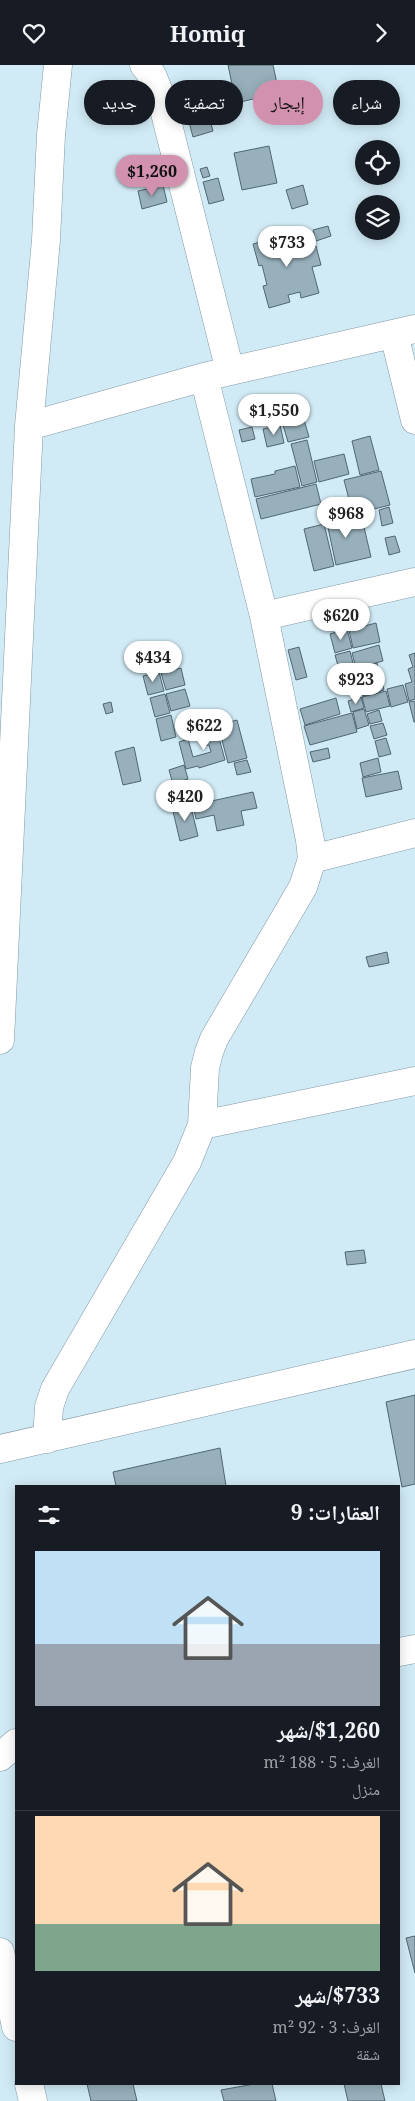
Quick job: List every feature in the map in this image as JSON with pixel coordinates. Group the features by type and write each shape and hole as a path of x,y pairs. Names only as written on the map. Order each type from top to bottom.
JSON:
{"street":[{"path":"0,1040 28,426 46,240 51,135 58,65"},
{"path":"144,65 152,75 161,97 230,371"},
{"path":"28,426 204,377 405,332 415,420"},
{"path":"48,1439 49,1407 55,1389 170,1193 187,1161 202,1125 205,1068 214,1039 303,887 312,859 310,840 264,616 204,377"},
{"path":"264,616 415,582"},
{"path":"312,859 415,833"},
{"path":"202,1125 415,1081"},
{"path":"0,1449 415,1353"},
{"path":"400,1653 415,1649"},
{"path":"0,1757 15,1744"},
{"path":"0,1953 15,2022"},
{"path":"29,2085 32,2101"}],"building":[{"path":"228,65 273,65 276,80 253,80 253,99 243,101 243,80 231,80"},
{"path":"190,125 211,125 213,131 193,137"},
{"path":"269,146 277,183 242,190 234,153"},
{"path":"207,167 210,176 203,178 200,169"},
{"path":"218,178 224,200 209,204 203,182"},
{"path":"163,185 167,202 142,209 138,191"},
{"path":"303,185 308,204 292,209 286,190"},
{"path":"328,226 331,236 316,241 313,230"},
{"path":"298,231 303,250 316,246 321,265 312,267 319,293 301,298 300,292 288,295 290,302 269,308 263,286 267,285 262,265 259,266 253,244"},
{"path":"298,399 309,437 288,442 283,425 286,424 280,404"},
{"path":"280,425 284,443 267,447 263,429"},
{"path":"252,427 255,439 242,442 239,430"},
{"path":"370,436 379,470 360,475 352,441"},
{"path":"307,440 317,482 302,486 291,444"},
{"path":"344,454 349,474 319,482 314,461"},
{"path":"295,466 300,487 255,497 251,479 275,474 275,471"},
{"path":"381,471 390,505 370,510 369,507 352,511 344,480"},
{"path":"316,484 321,504 261,519 256,499"},
{"path":"337,506 342,527 363,523 371,557 336,565 324,509"},
{"path":"389,507 393,523 382,526 379,510"},
{"path":"324,524 334,566 314,571 304,529"},
{"path":"395,536 400,552 389,555 385,538"},
{"path":"376,623 380,642 353,648 349,630"},
{"path":"347,629 352,648 335,653 330,634"},
{"path":"379,645 383,661 356,668 352,653"},
{"path":"299,647 307,677 296,680 288,650"},
{"path":"350,651 358,683 344,687 335,655"},
{"path":"415,653 415,699 409,701 405,684 412,682 408,669 413,667 409,655"},
{"path":"377,663 384,690 363,696 356,669"},
{"path":"181,668 185,685 166,690 161,673"},
{"path":"159,672 164,691 148,695 143,676"},
{"path":"403,685 408,702 391,707 387,689"},
{"path":"185,689 190,706 171,711 166,694"},
{"path":"386,691 390,706 366,712 362,697"},
{"path":"165,694 170,713 155,717 150,698"},
{"path":"361,697 364,708 351,712 348,701"},
{"path":"336,698 340,714 305,725 300,709"},
{"path":"415,701 415,722 414,722 409,702"},
{"path":"111,702 113,712 106,714 103,704"},
{"path":"364,709 369,725 357,729 353,712"},
{"path":"379,710 382,721 370,724 367,714"},
{"path":"352,713 357,732 310,745 304,726"},
{"path":"171,715 176,737 161,741 156,719"},
{"path":"237,720 247,758 228,763 218,725"},
{"path":"383,723 387,735 374,739 370,726"},
{"path":"216,727 225,760 199,768 198,766 186,769 179,742 188,739 193,757 211,752 209,745 204,746 200,732"},
{"path":"386,738 391,754 379,757 375,741"},
{"path":"134,747 141,781 123,785 115,752"},
{"path":"328,748 330,758 313,762 310,752"},
{"path":"378,758 381,772 363,777 360,763"},
{"path":"247,760 251,772 237,775 234,763"},
{"path":"184,765 188,779 173,784 169,770"},
{"path":"398,771 402,789 366,797 362,778"},
{"path":"253,792 257,808 241,811 244,825 217,831 214,815 196,819 193,805"},
{"path":"190,803 198,836 180,841 172,807"},
{"path":"387,952 389,963 369,967 366,957"},
{"path":"364,1250 366,1263 347,1265 345,1252"},
{"path":"415,1395 415,1484 402,1487 386,1402"},
{"path":"220,1448 226,1485 116,1485 113,1472"},
{"path":"415,1936 415,1973 406,1938"},
{"path":"87,2085 133,2085 137,2101 91,2101"},
{"path":"248,2085 272,2085 276,2101 224,2101 221,2090"},
{"path":"344,2085 381,2085 385,2101 348,2101"}]}
